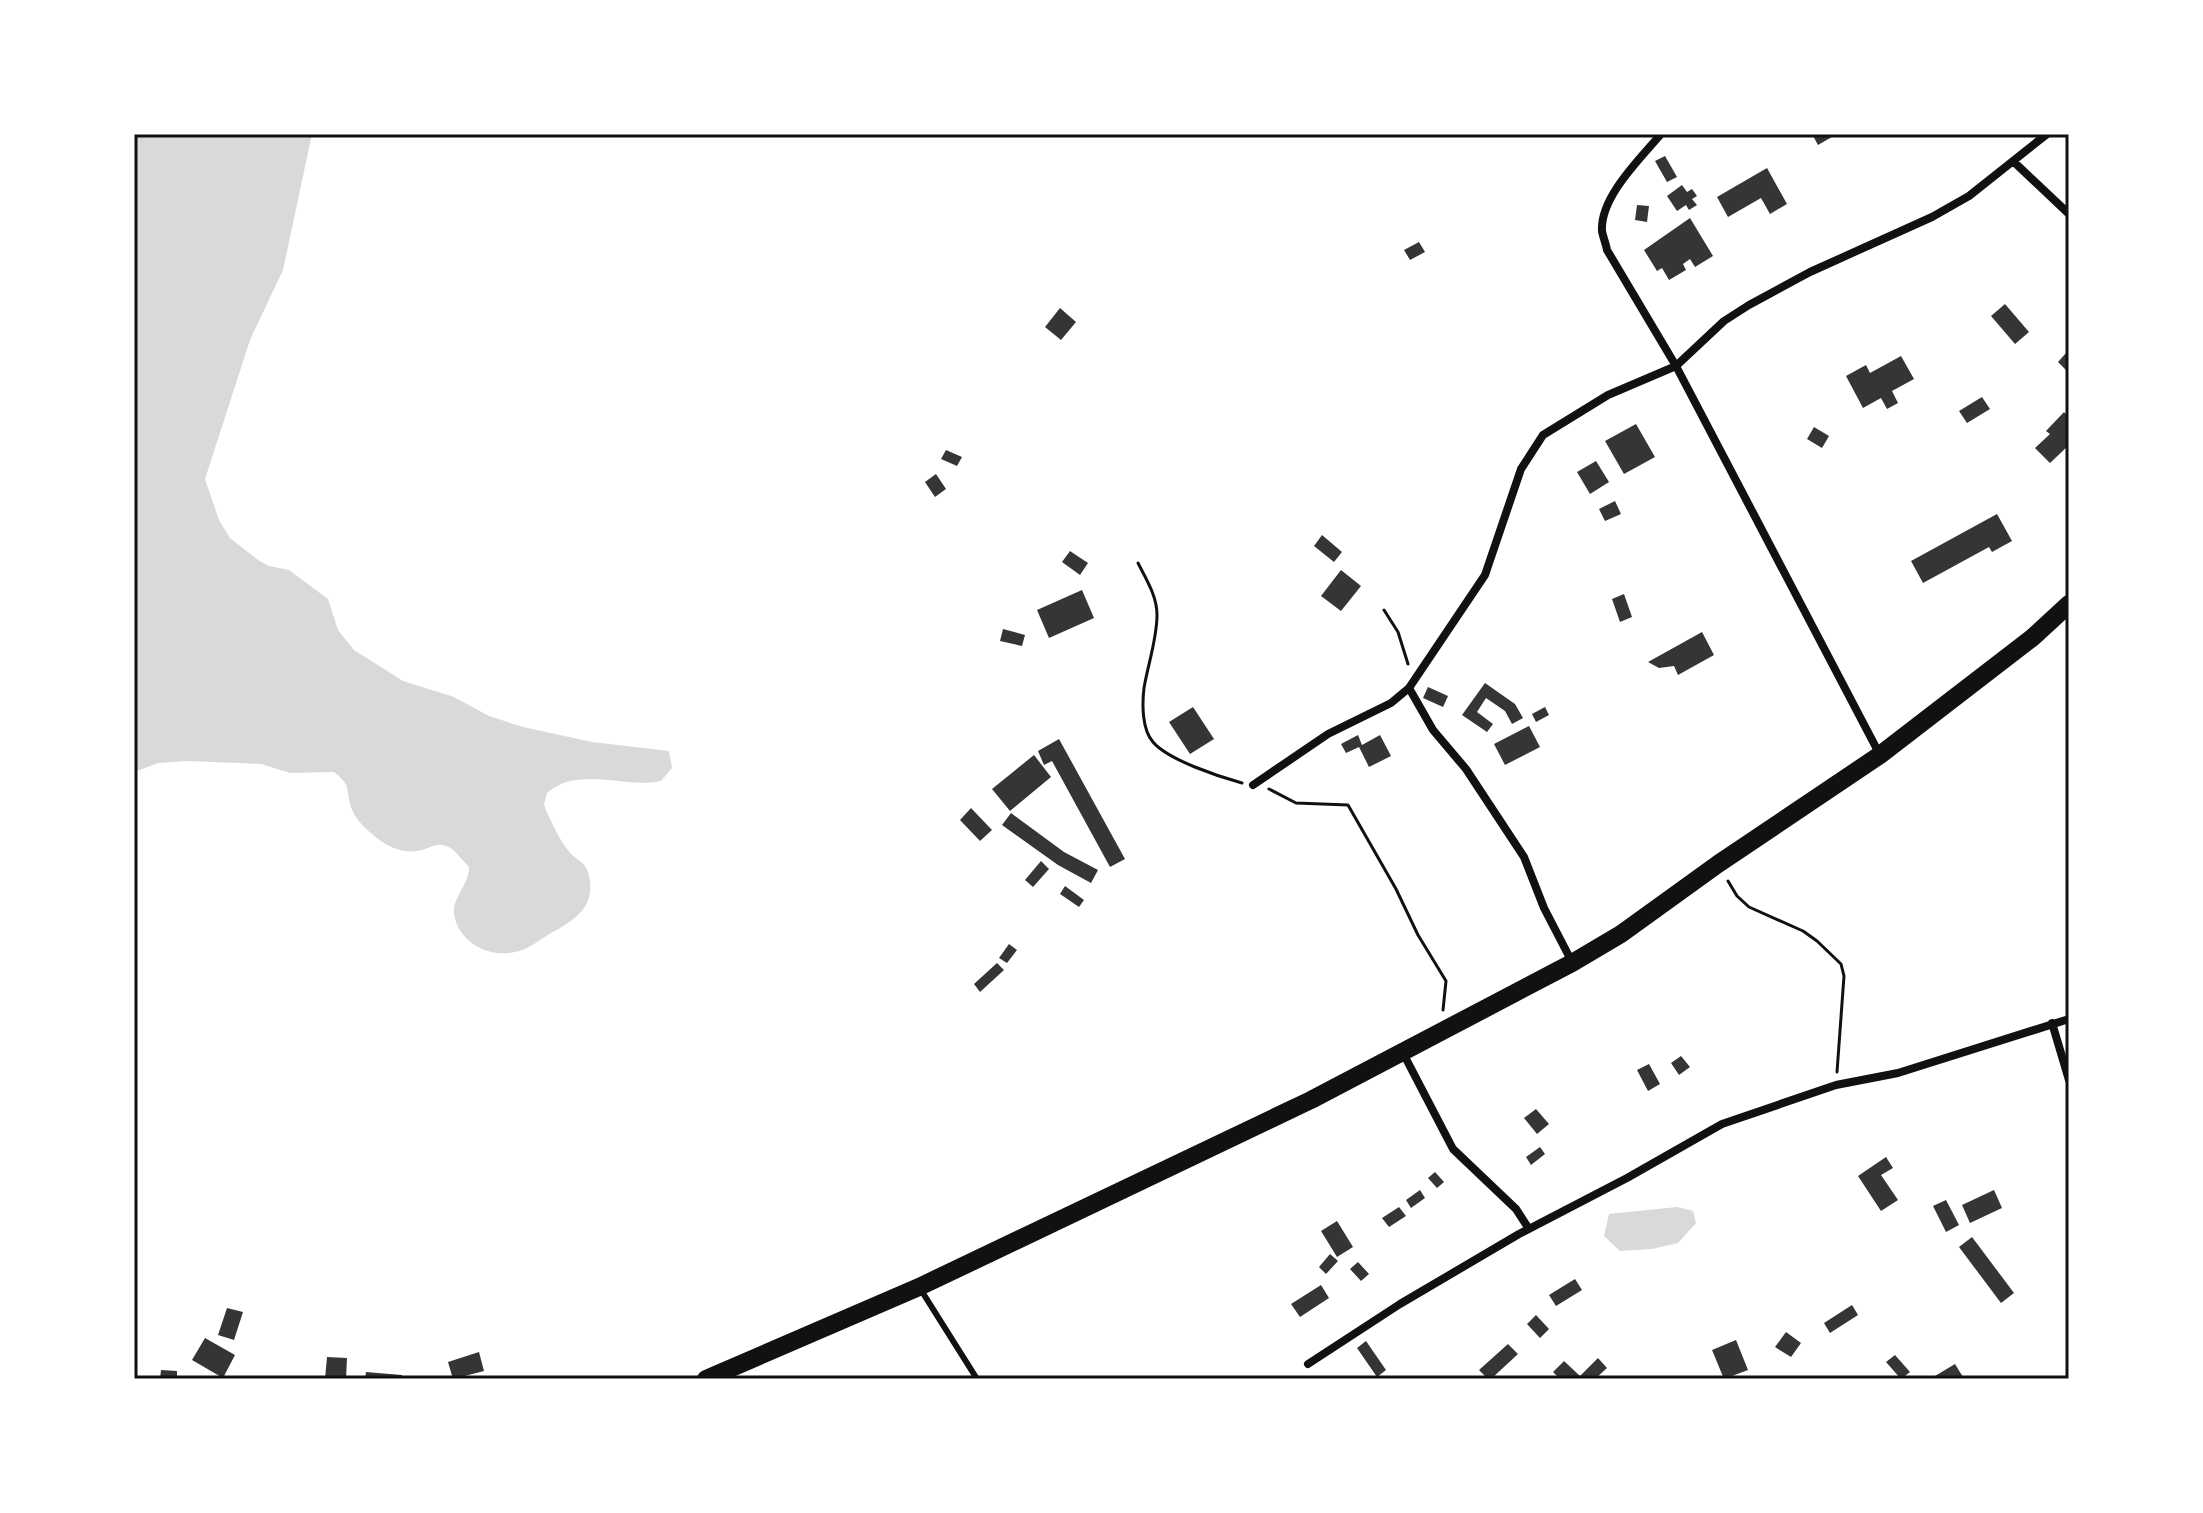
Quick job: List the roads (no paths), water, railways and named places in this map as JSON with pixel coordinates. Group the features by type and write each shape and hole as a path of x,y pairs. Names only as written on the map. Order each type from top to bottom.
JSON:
{"main road":[{"path":"706,1379 919,1287 1311,1100 1572,963 1621,934 1718,864 1880,755 2032,638 2069,604"}],"street":[{"path":"1661,134 1605,207 1602,231 1607,250 1676,366 1880,755"},
{"path":"1253,785 1328,734 1391,703 1409,688 1485,575 1521,469 1543,435 1608,395 1676,366 1724,321 1749,305 1810,272 1932,217 1969,196 2047,134"},
{"path":"2014,162 2069,214"},
{"path":"1409,688 1433,730 1466,769 1524,857 1544,908 1572,963"},
{"path":"1308,1364 1400,1304 1529,1229 1722,1124 1836,1085 1898,1073 2069,1019"},
{"path":"2052,1023 2069,1080"},
{"path":"1403,1052 1453,1149 1516,1209 1529,1229"}],"lane":[{"path":"919,1287 977,1379"}]}
